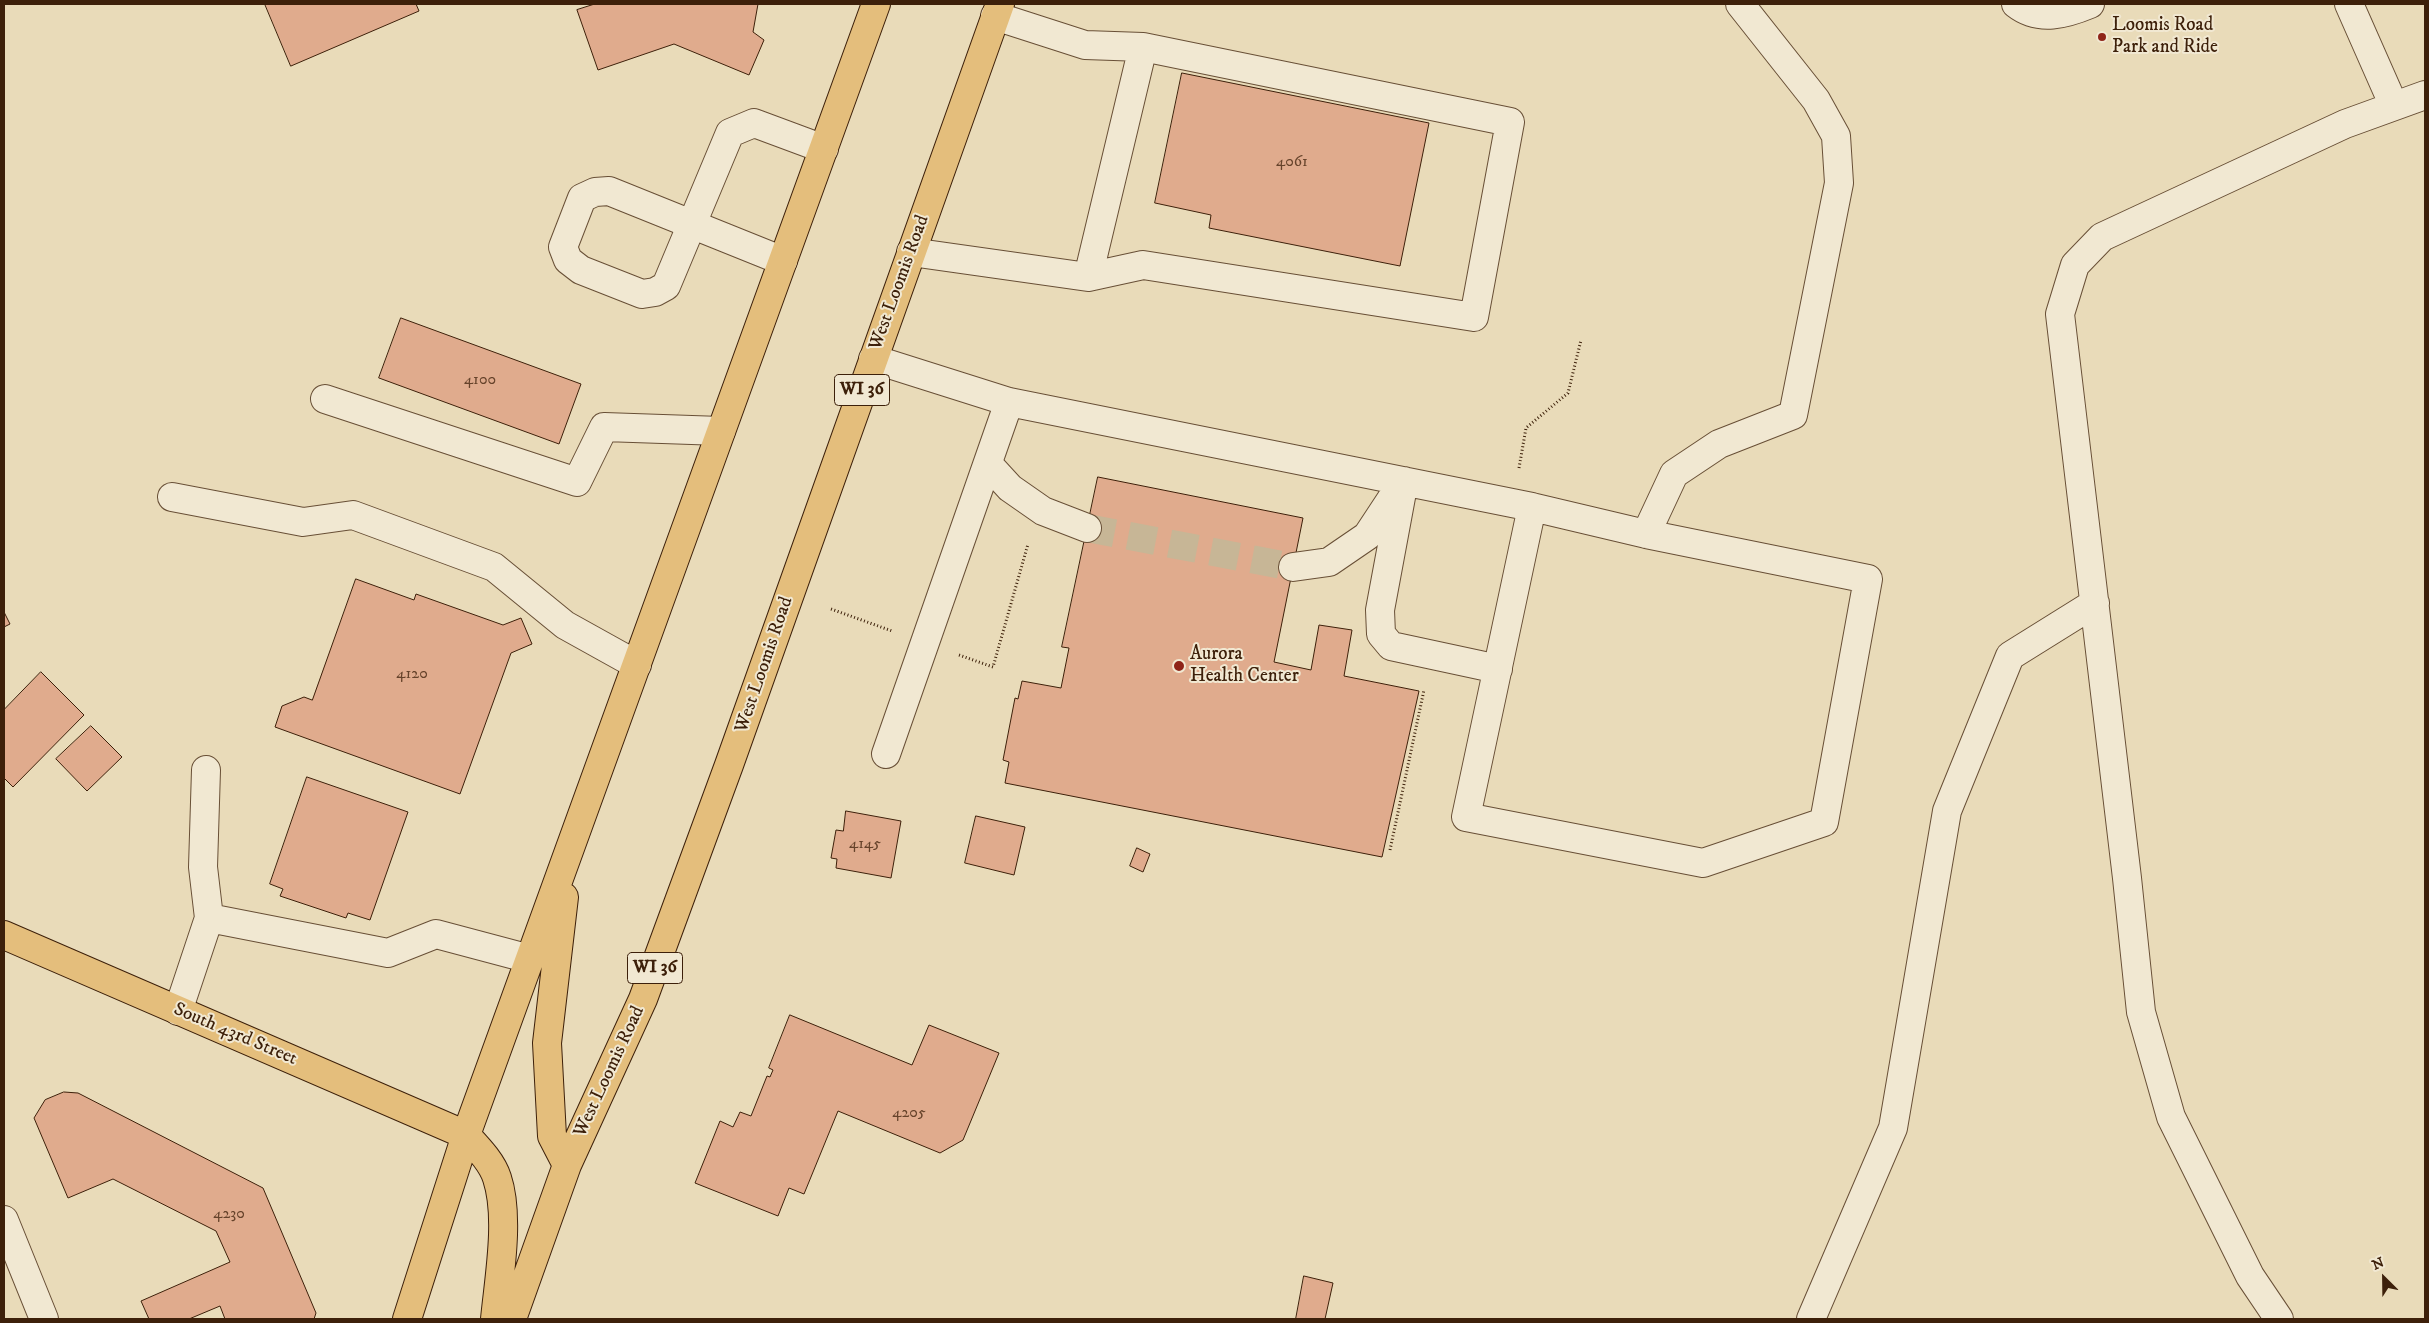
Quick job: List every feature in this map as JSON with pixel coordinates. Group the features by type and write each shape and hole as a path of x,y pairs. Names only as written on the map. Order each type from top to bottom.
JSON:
{"main road":[{"path":"408,1319 466,1135 876,4"},
{"name":"West Loomis Road","path":"512,1319 567,1165 644,999 998,10"},
{"path":"567,1165 552,1136 547,1043 570,847"},
{"name":"South 43rd Street","path":"4,935 466,1135"},
{"path":"466,1135 483,1154 497,1176 502,1198 502,1254 495,1319"}],"street":[{"path":"1646,534 1674,474 1719,444 1793,415 1839,183 1836,136 1816,100 1740,4"},
{"path":"2016,4 2045,16 2071,12 2090,4"},
{"path":"2348,4 2394,106"},
{"path":"911,252 1088,277 1143,265 1474,317 1510,122 1143,48 1085,45 998,10"},
{"path":"1088,277 1143,48"},
{"path":"2279,1319 2250,1276 2171,1117 2141,1012 2060,314 2075,265 2102,236 2345,124 2425,95"},
{"path":"783,261 693,224 610,191 595,192 582,198 563,247 568,260 581,270 642,294 655,292 666,286 693,224 730,133 754,123 824,149"},
{"path":"873,359 1009,402 1522,504 1646,534 1868,579 1824,822 1703,863 1466,817 1498,669 1522,504"},
{"path":"325,399 576,482 604,426 721,431"},
{"path":"886,754 1009,402"},
{"path":"988,464 1010,488 1043,511 1087,528"},
{"path":"1404,481 1380,610 1381,634 1391,646 1498,669"},
{"path":"1293,567 1329,562 1368,536 1404,481"},
{"path":"172,497 303,522 352,515 494,566 565,625 636,665"},
{"path":"1811,1319 1893,1128 1947,811 2010,656 2095,603"},
{"path":"178,1011 209,918 202,867 206,770"},
{"path":"209,918 388,953 436,934 530,959"},
{"path":"4,1220 44,1319"}],"path":[{"path":"1522,504 1526,428 1568,393 1580,340"},
{"path":"1390,850 1425,684"}],"building":[{"path":"265,4 416,4 419,11 291,66"},
{"path":"595,4 758,4 753,32 764,40 749,75 674,44 598,70 577,10"},
{"path":"1182,73 1429,123 1400,266 1209,228 1211,215 1155,203"},
{"path":"401,318 581,384 559,444 379,378"},
{"name":"Aurora Health Center","path":"1098,477 1303,518 1274,662 1311,670 1319,625 1352,630 1344,676 1419,691 1382,857 1005,783 1009,762 1003,760 1015,698 1018,699 1022,681 1061,688 1069,648 1062,647"},
{"path":"356,579 414,600 416,594 503,625 521,618 532,644 511,653 460,794 275,727 282,706 304,697 312,700"},
{"path":"4,612 10,624 4,627"},
{"path":"41,672 84,715 13,787 4,778 4,710"},
{"path":"91,726 122,757 87,791 56,759"},
{"path":"307,777 408,812 370,920 348,913 346,918 280,896 283,889 270,884"},
{"path":"846,811 901,821 891,878 836,868 837,859 831,858 836,830 843,831"},
{"path":"976,816 1025,827 1014,875 965,863"},
{"path":"1137,848 1150,854 1143,872 1130,866"},
{"path":"790,1015 912,1065 929,1025 999,1053 963,1140 940,1153 838,1111 804,1194 789,1188 778,1216 695,1183 720,1121 733,1127 740,1112 751,1116 767,1076 770,1077 773,1070 769,1068"},
{"path":"64,1092 78,1093 263,1188 316,1313 314,1319 225,1319 220,1306 189,1319 149,1319 141,1301 230,1262 216,1231 113,1179 68,1198 34,1118 45,1100"},
{"path":"1304,1276 1333,1283 1325,1319 1296,1319"}],"tunnel":[{"path":"1087,528 1293,567"}],"place":[{"name":"Loomis Road Park and Ride","path":"2102,37"},
{"name":"Aurora Health Center","path":"1179,666"}]}
